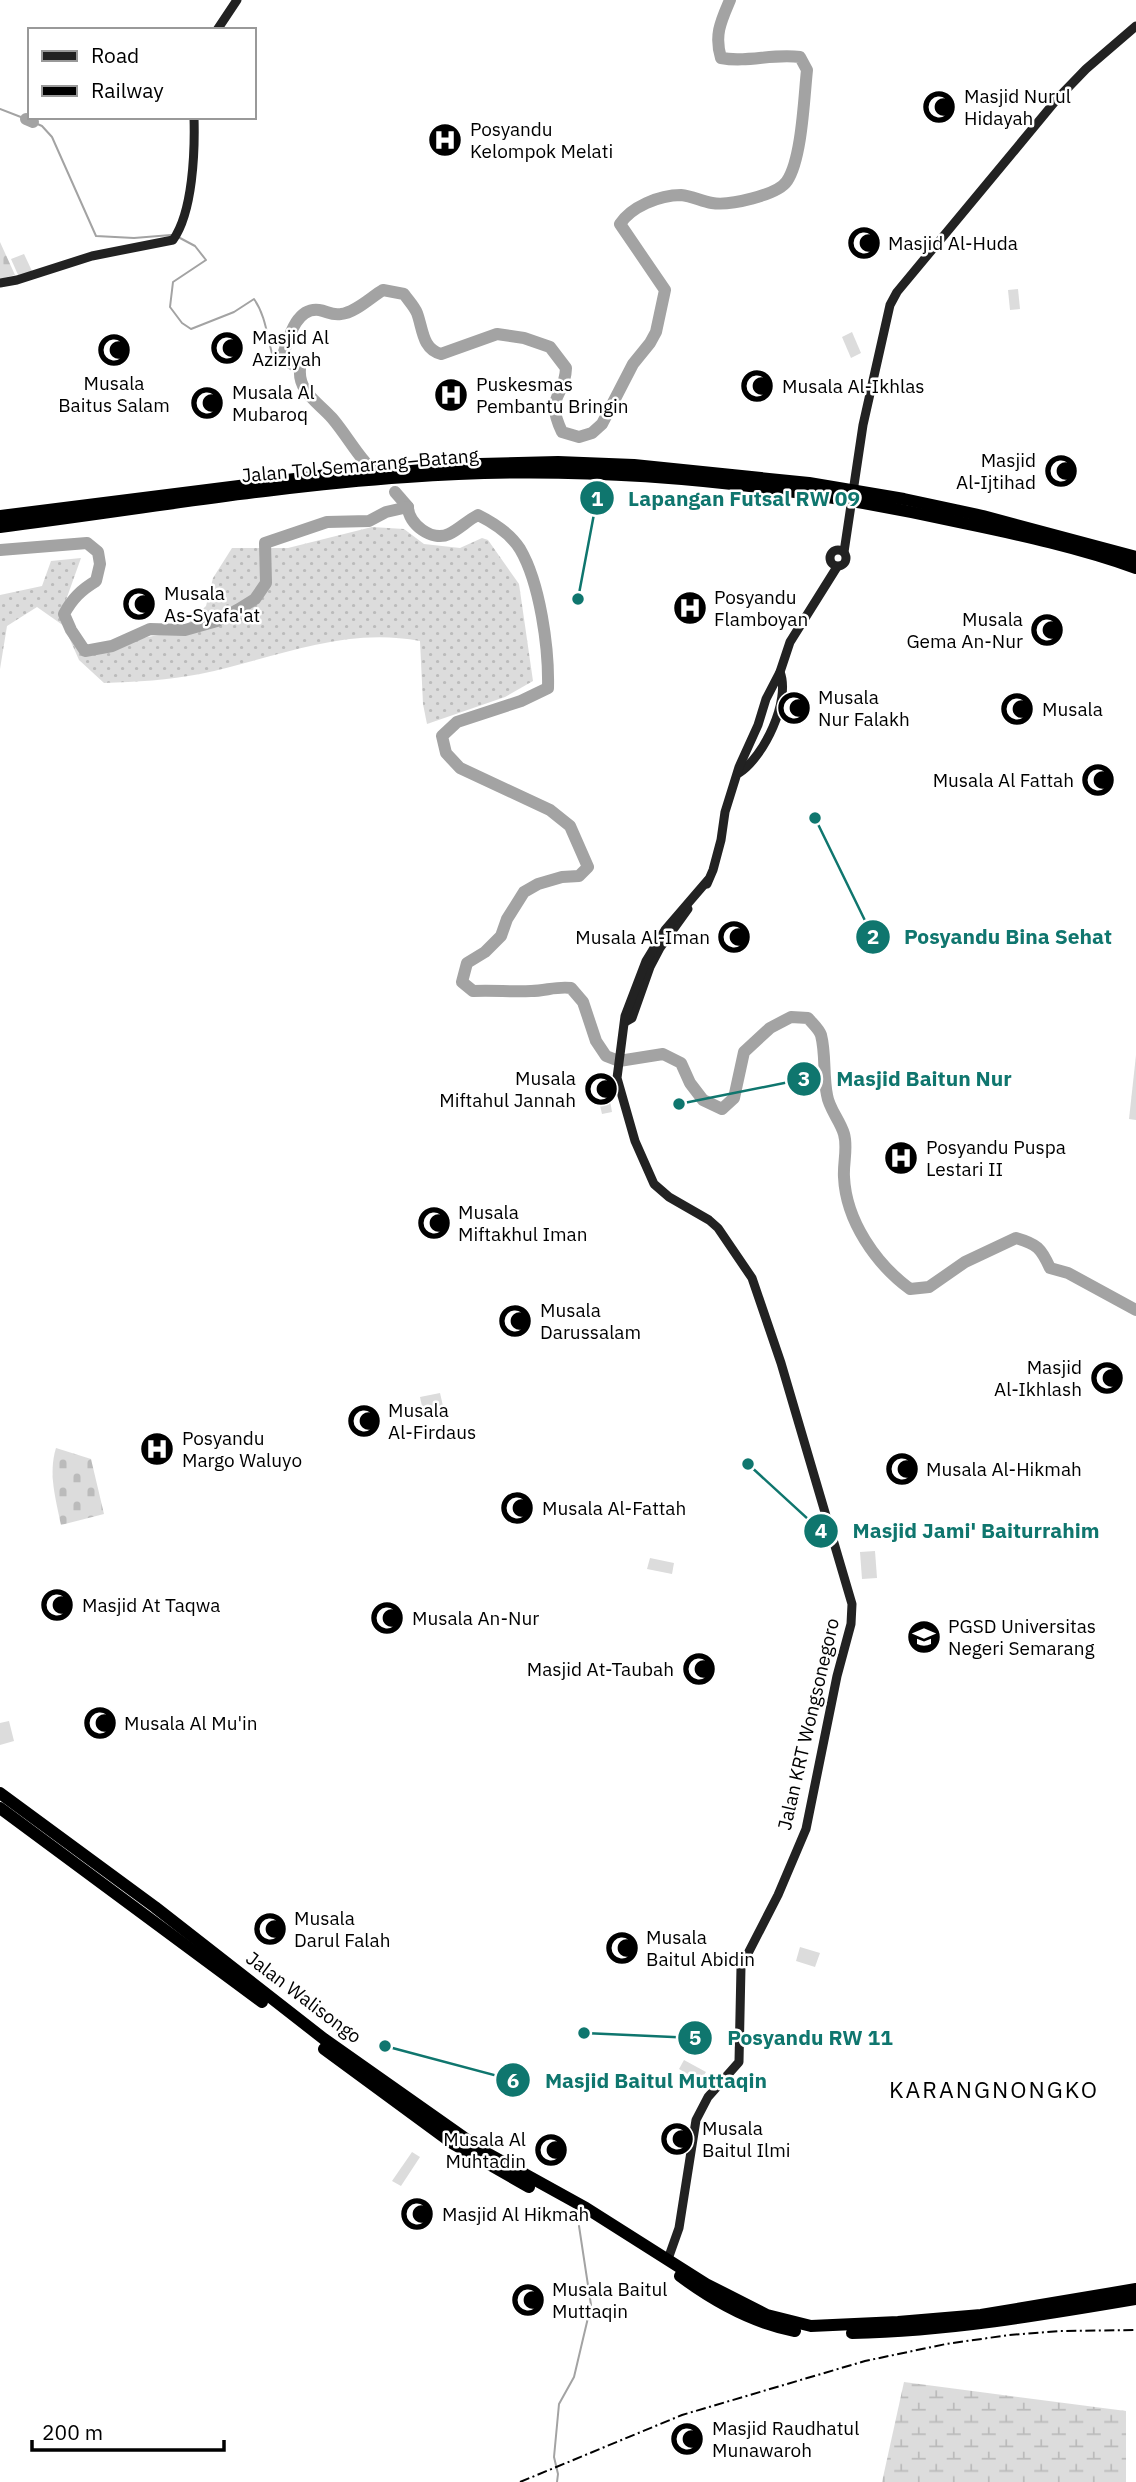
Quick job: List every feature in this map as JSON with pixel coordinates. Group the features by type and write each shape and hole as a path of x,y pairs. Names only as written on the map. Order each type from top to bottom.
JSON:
{"highway":[{"name":"Jalan Tol Semarang–Batang","path":"0,516 490,463 596,463 809,483 983,516 1136,557"},
{"name":"Jalan Tol Semarang–Batang","path":"404,471 558,472 719,482 904,510 1052,544 1136,568"},
{"name":"Jalan Tol Semarang–Batang","path":"0,527 373,474"},
{"name":"Jalan Walisongo","path":"0,1793 155,1907 259,1994"},
{"name":"Jalan Walisongo","path":"0,1808 483,2151 667,2262"},
{"path":"667,2262 767,2315 811,2326 981,2315 1136,2289"},
{"path":"667,2262 724,2305 760,2322 799,2332 908,2331 982,2323 1136,2299"}],"street":[{"path":"218,28 237,0"},
{"name":"Jalan KRT Wongsonegoro","path":"667,2262 679,2228 696,2120 708,2097 739,2062 741,1967 778,1895 806,1829 852,1604 774,1340 752,1278 718,1228 669,1197 654,1184 635,1140 617,1078 625,1016 650,953 713,870 725,812 739,767 763,713 766,699 790,642 837,567 830,562 831,554 839,550 844,552 858,453 886,315 897,292 1058,98 1086,69 1136,26"},
{"path":"0,284 92,256 173,240 179,231 191,180 194,119"},
{"name":"Jalan KRT Wongsonegoro","path":"739,773 753,758 776,723 783,680 780,671"}],"green space":[{"path":"0,242 15,275 0,279"},
{"path":"24,254 32,271 19,277 11,259"},
{"path":"1018,289 1020,309 1010,310 1008,290"},
{"path":"852,332 861,353 851,358 842,337"},
{"path":"372,527 404,529 424,544 460,548 482,538 488,540 519,584 533,681 505,697 427,724 423,704 420,641 391,637 308,646 188,676 104,683 79,660 64,626 37,607 7,626 0,669 0,595 42,586 51,561 81,558 66,600 72,623 91,648 106,649 137,639 180,631 206,606 213,578 232,548 288,548"},
{"path":"1136,1055 1136,1120 1129,1119"},
{"path":"609,1095 612,1112 602,1114 598,1097"},
{"path":"440,1393 443,1406 423,1411 420,1397"},
{"path":"56,1448 91,1459 104,1514 61,1525 53,1477"},
{"path":"875,1551 877,1578 862,1579 860,1552"},
{"path":"650,1558 674,1563 672,1574 647,1569"},
{"path":"9,1721 14,1741 0,1745 0,1723"},
{"path":"800,1947 820,1953 815,1967 796,1961"},
{"path":"684,2060 706,2072 700,2081 679,2069"},
{"path":"412,2152 420,2157 401,2186 392,2181"},
{"path":"904,2382 1126,2411 1126,2482 882,2482"}],"waterway":[{"path":"365,462 332,418 310,396 302,384 300,369 282,358 294,326 304,314 319,310 335,314 346,313 383,290 404,294 417,313 424,338 430,348 441,354 497,334 524,338 550,347 566,368 555,403 562,432 579,437 592,433 602,424 633,364 656,332 665,290 620,224 638,207 664,197 681,195 720,203 764,195 787,181 796,158 802,127 807,70 800,57 721,58 718,35 730,0"},
{"path":"0,109 26,119"},
{"path":"26,119 33,122"},
{"path":"33,122 42,126 52,137 96,236 134,238 171,235"},
{"path":"180,238 195,246 206,260 173,282 170,307 182,323 191,329 234,312 254,299 264,320 273,357 282,358"},
{"path":"395,492 408,507"},
{"path":"0,550 87,543 98,552 100,564 96,581 77,595 64,614 85,651 112,646 150,629 185,630 217,621 255,599 266,583 265,543 327,522 369,521 386,512 408,507 416,525 435,536 449,534 478,515 496,525 520,549 533,579 545,635 548,688 521,701 457,722 442,736 446,753 460,768 550,810 570,826 588,867 579,876 562,877 538,884 524,892 507,919 501,936 485,952 467,963 462,982 473,991 571,988 583,1002 596,1041 606,1056 619,1061 663,1054 681,1063 690,1083 703,1100 722,1109 734,1098 744,1052 770,1028 791,1017 808,1018 821,1035 828,1100 844,1134 844,1177 850,1210 865,1240 897,1279 910,1289 929,1287 965,1262 1016,1238 1038,1248 1050,1268 1068,1273 1136,1310"},
{"path":"557,2482 554,2457 559,2404 574,2377 591,2305 579,2226"}],"railway":[{"path":"520,2482 682,2415 865,2361 946,2344 1009,2335 1136,2330"}],"place":[{"name":"Masjid Nurul Hidayah","path":"939,107"},
{"name":"Posyandu Kelompok Melati","path":"445,140"},
{"name":"Masjid Al-Huda","path":"864,243"},
{"name":"Masjid Al Aziziyah","path":"227,348"},
{"name":"Musala Baitus Salam","path":"114,350"},
{"name":"Musala Al-Ikhlas","path":"757,386"},
{"name":"Puskesmas Pembantu Bringin","path":"451,395"},
{"name":"Musala Al Mubaroq","path":"207,403"},
{"name":"Masjid Al-Ijtihad","path":"1061,471"},
{"name":"Lapangan Futsal RW 09","path":"578,599"},
{"name":"Musala As-Syafa'at","path":"139,604"},
{"name":"Posyandu Flamboyan","path":"690,608"},
{"name":"Musala Gema An-Nur","path":"1047,630"},
{"name":"Musala Nur Falakh","path":"794,708"},
{"name":"Musala","path":"1017,709"},
{"name":"Musala Al Fattah","path":"1098,780"},
{"name":"Posyandu Bina Sehat","path":"815,818"},
{"name":"Musala Al-Iman","path":"734,937"},
{"name":"Musala Miftahul Jannah","path":"601,1089"},
{"name":"Masjid Baitun Nur","path":"679,1104"},
{"name":"Posyandu Puspa Lestari II","path":"901,1158"},
{"name":"Musala Miftakhul Iman","path":"434,1223"},
{"name":"Musala Darussalam","path":"515,1321"},
{"name":"Masjid Al-Ikhlash","path":"1107,1378"},
{"name":"Musala Al-Firdaus","path":"364,1421"},
{"name":"Posyandu Margo Waluyo","path":"157,1449"},
{"name":"Masjid Jami' Baiturrahim","path":"748,1464"},
{"name":"Musala Al-Hikmah","path":"902,1469"},
{"name":"Musala Al-Fattah","path":"517,1508"},
{"name":"Masjid At Taqwa","path":"57,1605"},
{"name":"Musala An-Nur","path":"387,1618"},
{"name":"PGSD Universitas Negeri Semarang","path":"924,1637"},
{"name":"Masjid At-Taubah","path":"699,1669"},
{"name":"Musala Al Mu'in","path":"100,1723"},
{"name":"Musala Darul Falah","path":"270,1929"},
{"name":"Musala Baitul Abidin","path":"622,1948"},
{"name":"Posyandu RW 11","path":"584,2033"},
{"name":"Masjid Baitul Muttaqin","path":"385,2046"},
{"name":"Musala Baitul Ilmi","path":"677,2139"},
{"name":"Musala Al Muhtadin","path":"551,2150"},
{"name":"Masjid Al Hikmah","path":"417,2214"},
{"name":"Musala Baitul Muttaqin","path":"528,2300"},
{"name":"Masjid Raudhatul Munawaroh","path":"687,2439"}],"district":[{"name":"KARANGNONGKO","path":"994,2090"}]}
